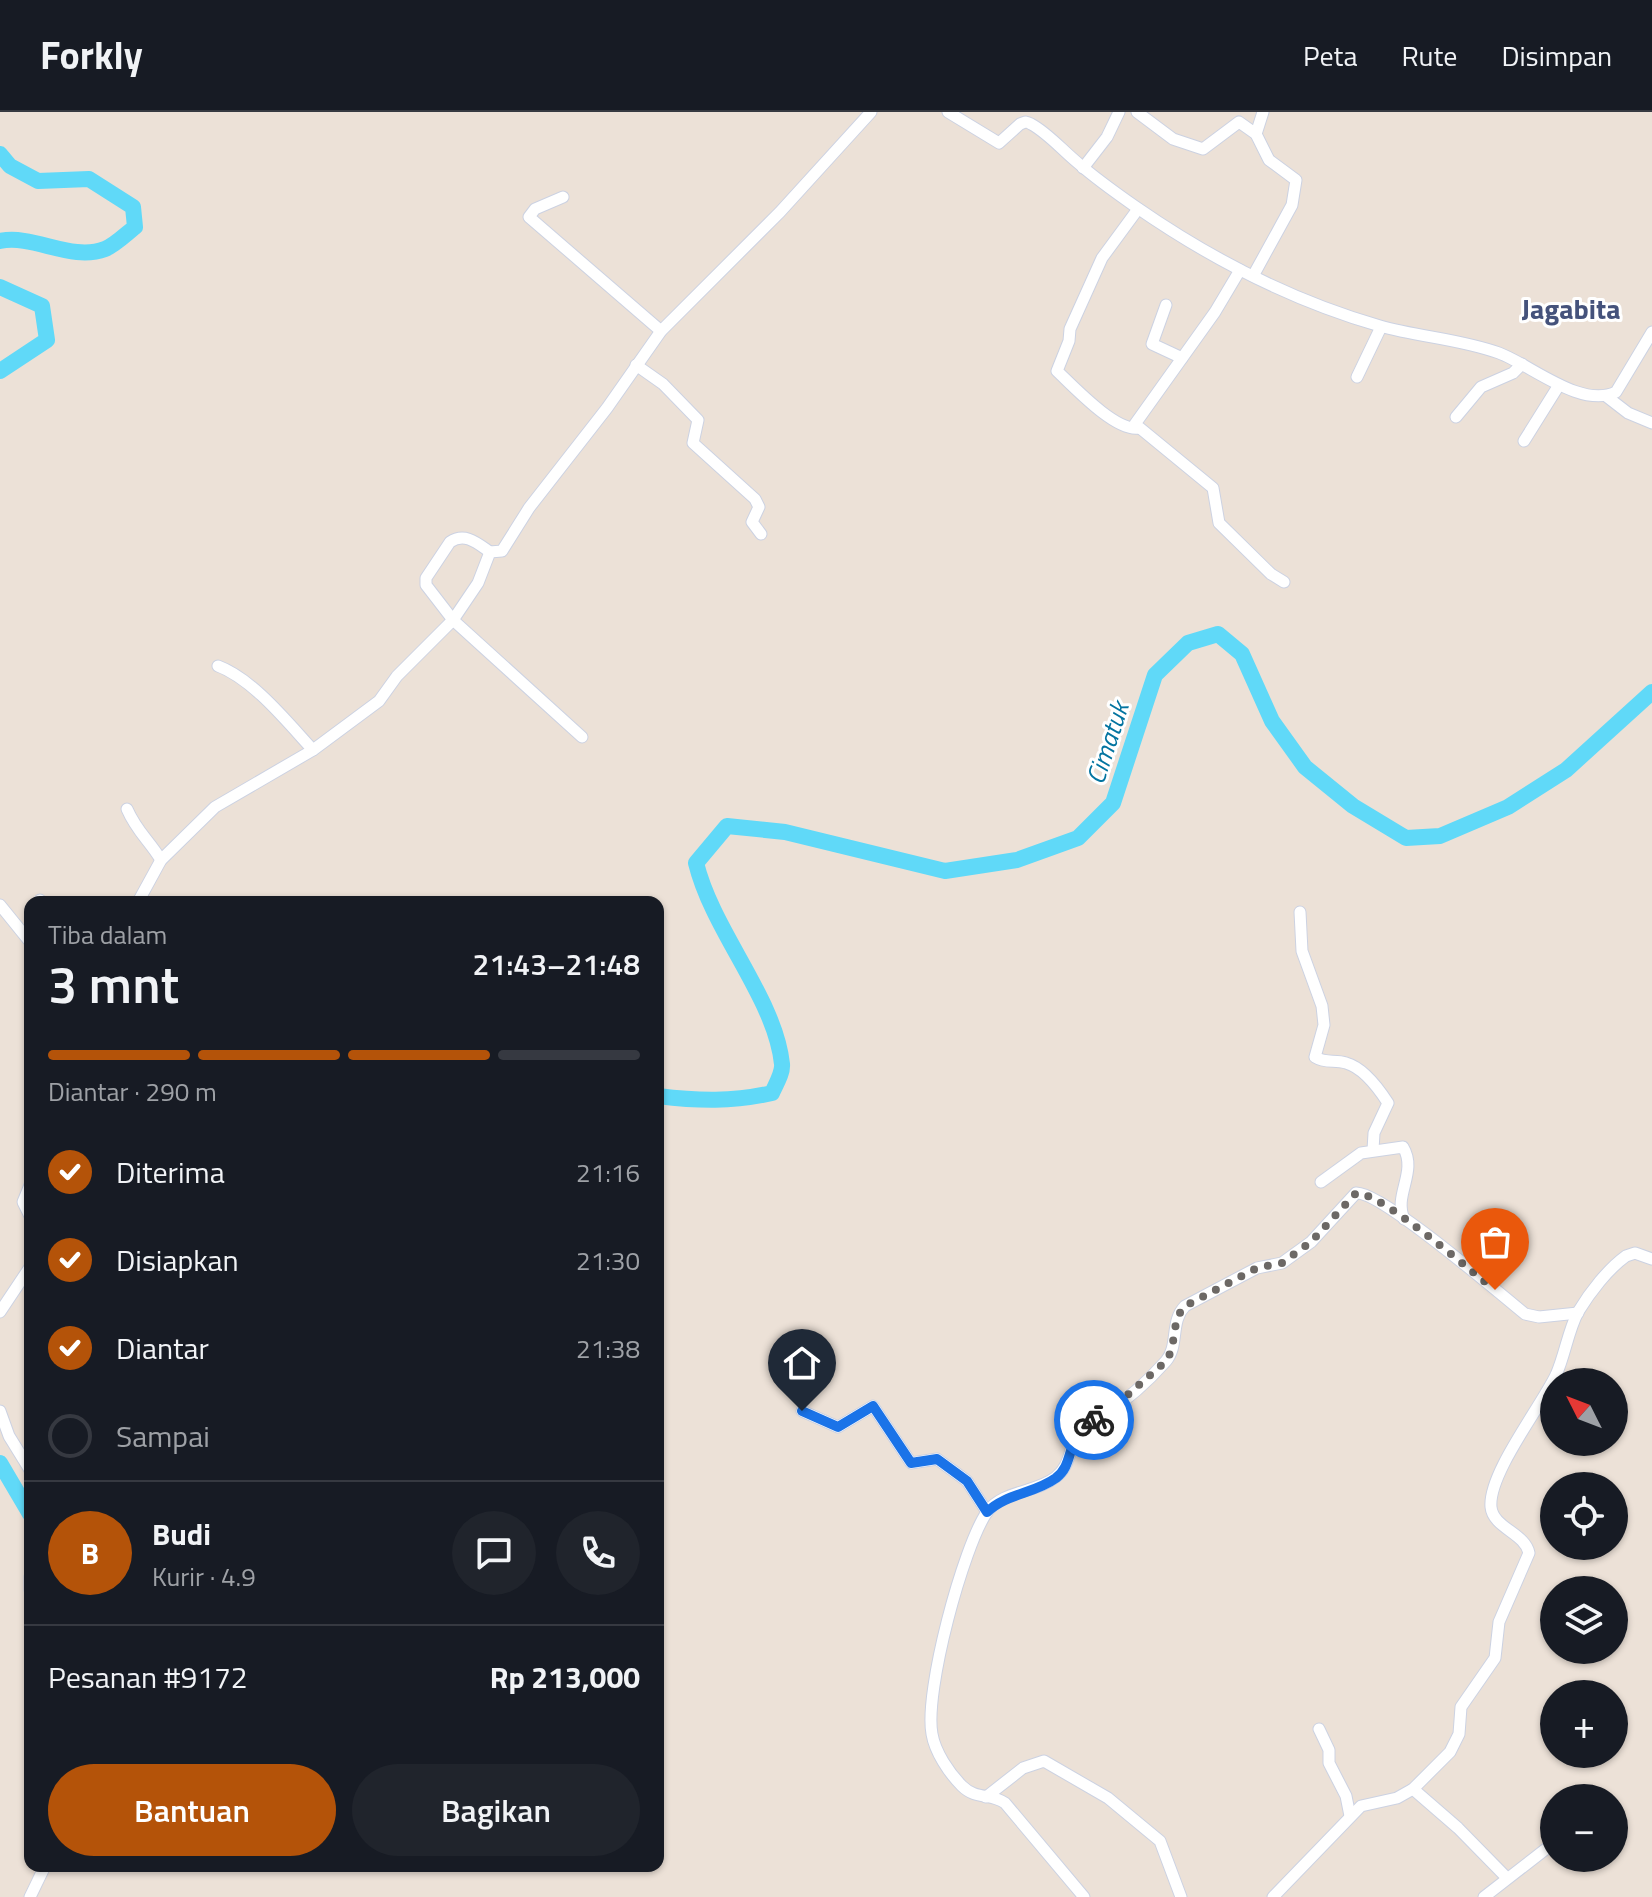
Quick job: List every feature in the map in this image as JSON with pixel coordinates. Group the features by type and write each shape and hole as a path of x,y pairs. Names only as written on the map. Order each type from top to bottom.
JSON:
{"street":[{"path":"582,737 453,620 430,591 426,578 456,538 469,539 490,552 502,551 529,508 607,408 661,331 780,212 871,112"},
{"path":"948,112 999,143 1023,122 1033,125 1138,209 1212,256 1318,305 1381,327 1477,346 1522,364 1559,385 1606,396 1628,413 1652,423"},
{"path":"1083,168 1107,137 1119,112"},
{"path":"1137,112 1173,139 1203,149 1239,122 1256,134 1269,160 1296,180 1292,205 1253,276"},
{"path":"1256,134 1263,112"},
{"path":"563,197 530,212 531,221 661,331"},
{"path":"1138,209 1102,258 1070,329 1069,341 1057,371 1099,410 1130,429 1138,428"},
{"path":"1240,270 1136,421 1138,428 1213,488 1219,523 1271,574 1284,582"},
{"path":"1166,305 1152,344 1182,358"},
{"path":"1357,377 1381,327"},
{"path":"1606,396 1619,389 1633,359 1652,332"},
{"path":"1456,417 1481,387 1513,373 1522,364"},
{"path":"636,365 663,384 698,420 693,443 755,499 759,507 752,522 761,534"},
{"path":"1524,441 1559,385"},
{"path":"141,896 161,860 225,798 313,750 379,701 397,676 453,620 478,583 490,552"},
{"path":"218,666 228,669 271,705 313,750"},
{"path":"127,809 138,833 153,846 161,860"},
{"path":"0,905 24,933"},
{"path":"1300,912 1302,951 1322,1006 1324,1025 1315,1057 1323,1062 1346,1063 1359,1070 1388,1103 1374,1133 1373,1150"},
{"path":"1321,1182 1361,1153 1400,1146 1408,1155 1408,1179 1401,1203 1405,1219"},
{"path":"1084,1897 1005,1803 994,1797 974,1796 962,1786 947,1766 933,1738 930,1711 943,1639 962,1571 987,1512 1003,1499 1038,1488 1066,1468 1075,1439 1082,1431 1108,1412 1170,1356 1179,1313 1185,1306 1257,1268 1282,1263 1311,1242 1356,1193 1367,1194 1405,1219 1525,1314 1539,1317 1578,1313"},
{"path":"1273,1897 1364,1804 1397,1798 1413,1789 1457,1742 1461,1707 1495,1658 1499,1622 1529,1553 1527,1545 1493,1515 1493,1492 1509,1455 1555,1377 1578,1313 1626,1256 1635,1253 1652,1259"},
{"path":"0,1312 24,1276"},
{"path":"802,1411 838,1427 873,1406 911,1463 937,1459 967,1481 987,1512"},
{"path":"0,1411 9,1436 24,1460"},
{"path":"1319,1729 1329,1750 1329,1763 1346,1796 1350,1816"},
{"path":"985,1798 1023,1768 1044,1761 1108,1798 1160,1841 1181,1897"},
{"path":"1413,1789 1458,1828 1507,1878"},
{"path":"1484,1897 1540,1853"},
{"path":"30,1897 42,1872"}],"waterway":[{"path":"0,154 10,166 38,181 89,179 133,207 135,227 109,247 92,252 26,241 0,241"},
{"path":"0,287 42,306 47,340 0,371"},
{"name":"Cimatuk","path":"664,1097 715,1100 772,1093 781,1071 777,1039 768,1014 704,889 696,863 727,826 785,832 945,871 1017,860 1078,838 1113,803 1155,675 1188,643 1218,634 1242,654 1272,721 1305,767 1353,806 1406,838 1440,836 1508,807 1566,770 1652,692"},
{"name":"Cimatuk","path":"0,1463 24,1504"}],"way so far":[{"path":"1094,1420 1108,1412 1170,1356 1179,1313 1185,1306 1257,1268 1282,1263 1311,1242 1356,1193 1367,1194 1405,1219 1495,1290"}],"district":[{"name":"Jagabita","path":"1571,308"}],"route":[{"path":"802,1411 838,1427 870,1405 873,1406 911,1463 937,1459 967,1481 987,1512 1003,1499 1038,1488 1056,1478 1066,1468 1075,1439 1094,1420"}]}
